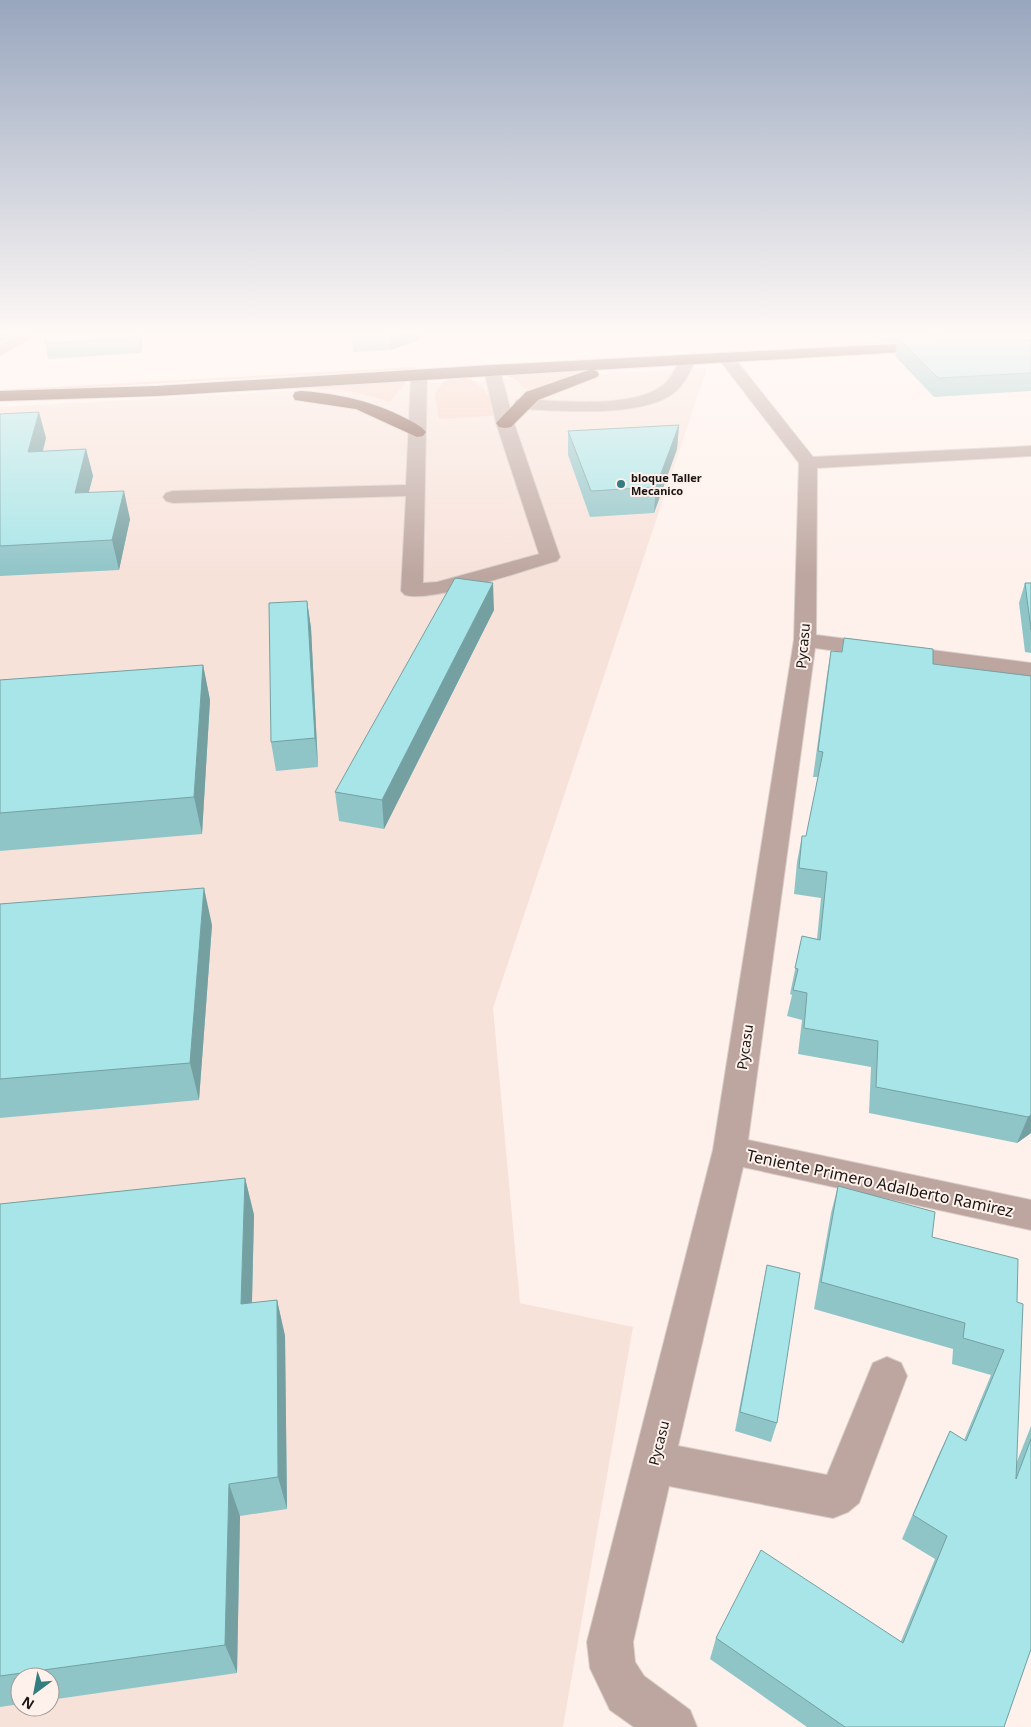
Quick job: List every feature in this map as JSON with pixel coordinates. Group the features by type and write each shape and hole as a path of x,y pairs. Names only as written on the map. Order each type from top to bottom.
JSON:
{"highway":[{"path":"386,414 417,432"},
{"path":"505,422 513,414"}],"street":[{"path":"418,414 412,590 438,588 550,558 502,414"},
{"path":"769,414 808,463 1031,451"},
{"name":"Pycasu","path":"672,1727 628,1693 613,1668 610,1642 730,1150 806,640 808,463"},
{"path":"173,497 415,490"},
{"path":"806,640 1031,670"},
{"name":"Teniente Primero Adalberto Ramirez","path":"730,1150 1031,1215"},
{"path":"654,1462 833,1497 844,1488 887,1376"}],"shaded area":[{"path":"0,414 692,414 493,1008 520,1303 633,1327 563,1727 0,1727"},
{"path":"438,414 502,415 439,419"}],"building":[{"path":"0,414 39,414 28,452 86,449 75,493 124,491 112,540 0,546"},
{"path":"679,425 656,487 591,491 568,431"},
{"path":"455,578 493,583 382,800 335,792"},
{"path":"1025,583 1031,583 1031,630"},
{"path":"307,601 315,738 271,742 269,603"},
{"path":"844,638 933,649 933,664 1031,676 1031,1115 1028,1117 876,1087 878,1041 804,1028 807,993 793,990 798,969 795,968 802,936 820,940 827,872 799,868 802,836 806,836 823,752 818,751 831,651 842,652"},
{"path":"203,665 194,797 0,813 0,680"},
{"path":"204,888 190,1063 0,1079 0,904"},
{"path":"245,1178 241,1304 277,1300 278,1477 229,1484 225,1645 60,1668 10,1667 10,1675 0,1676 0,1204"},
{"path":"838,1186 935,1212 932,1237 1018,1259 1017,1302 1023,1304 1016,1479 1031,1439 1031,1649 1004,1727 845,1727 716,1638 761,1550 903,1643 947,1536 913,1515 950,1431 966,1441 1004,1350 963,1338 965,1323 821,1282"},
{"path":"767,1265 800,1273 777,1423 740,1412"}],"place":[{"name":"bloque Taller Mecanico","path":"621,484"}]}
